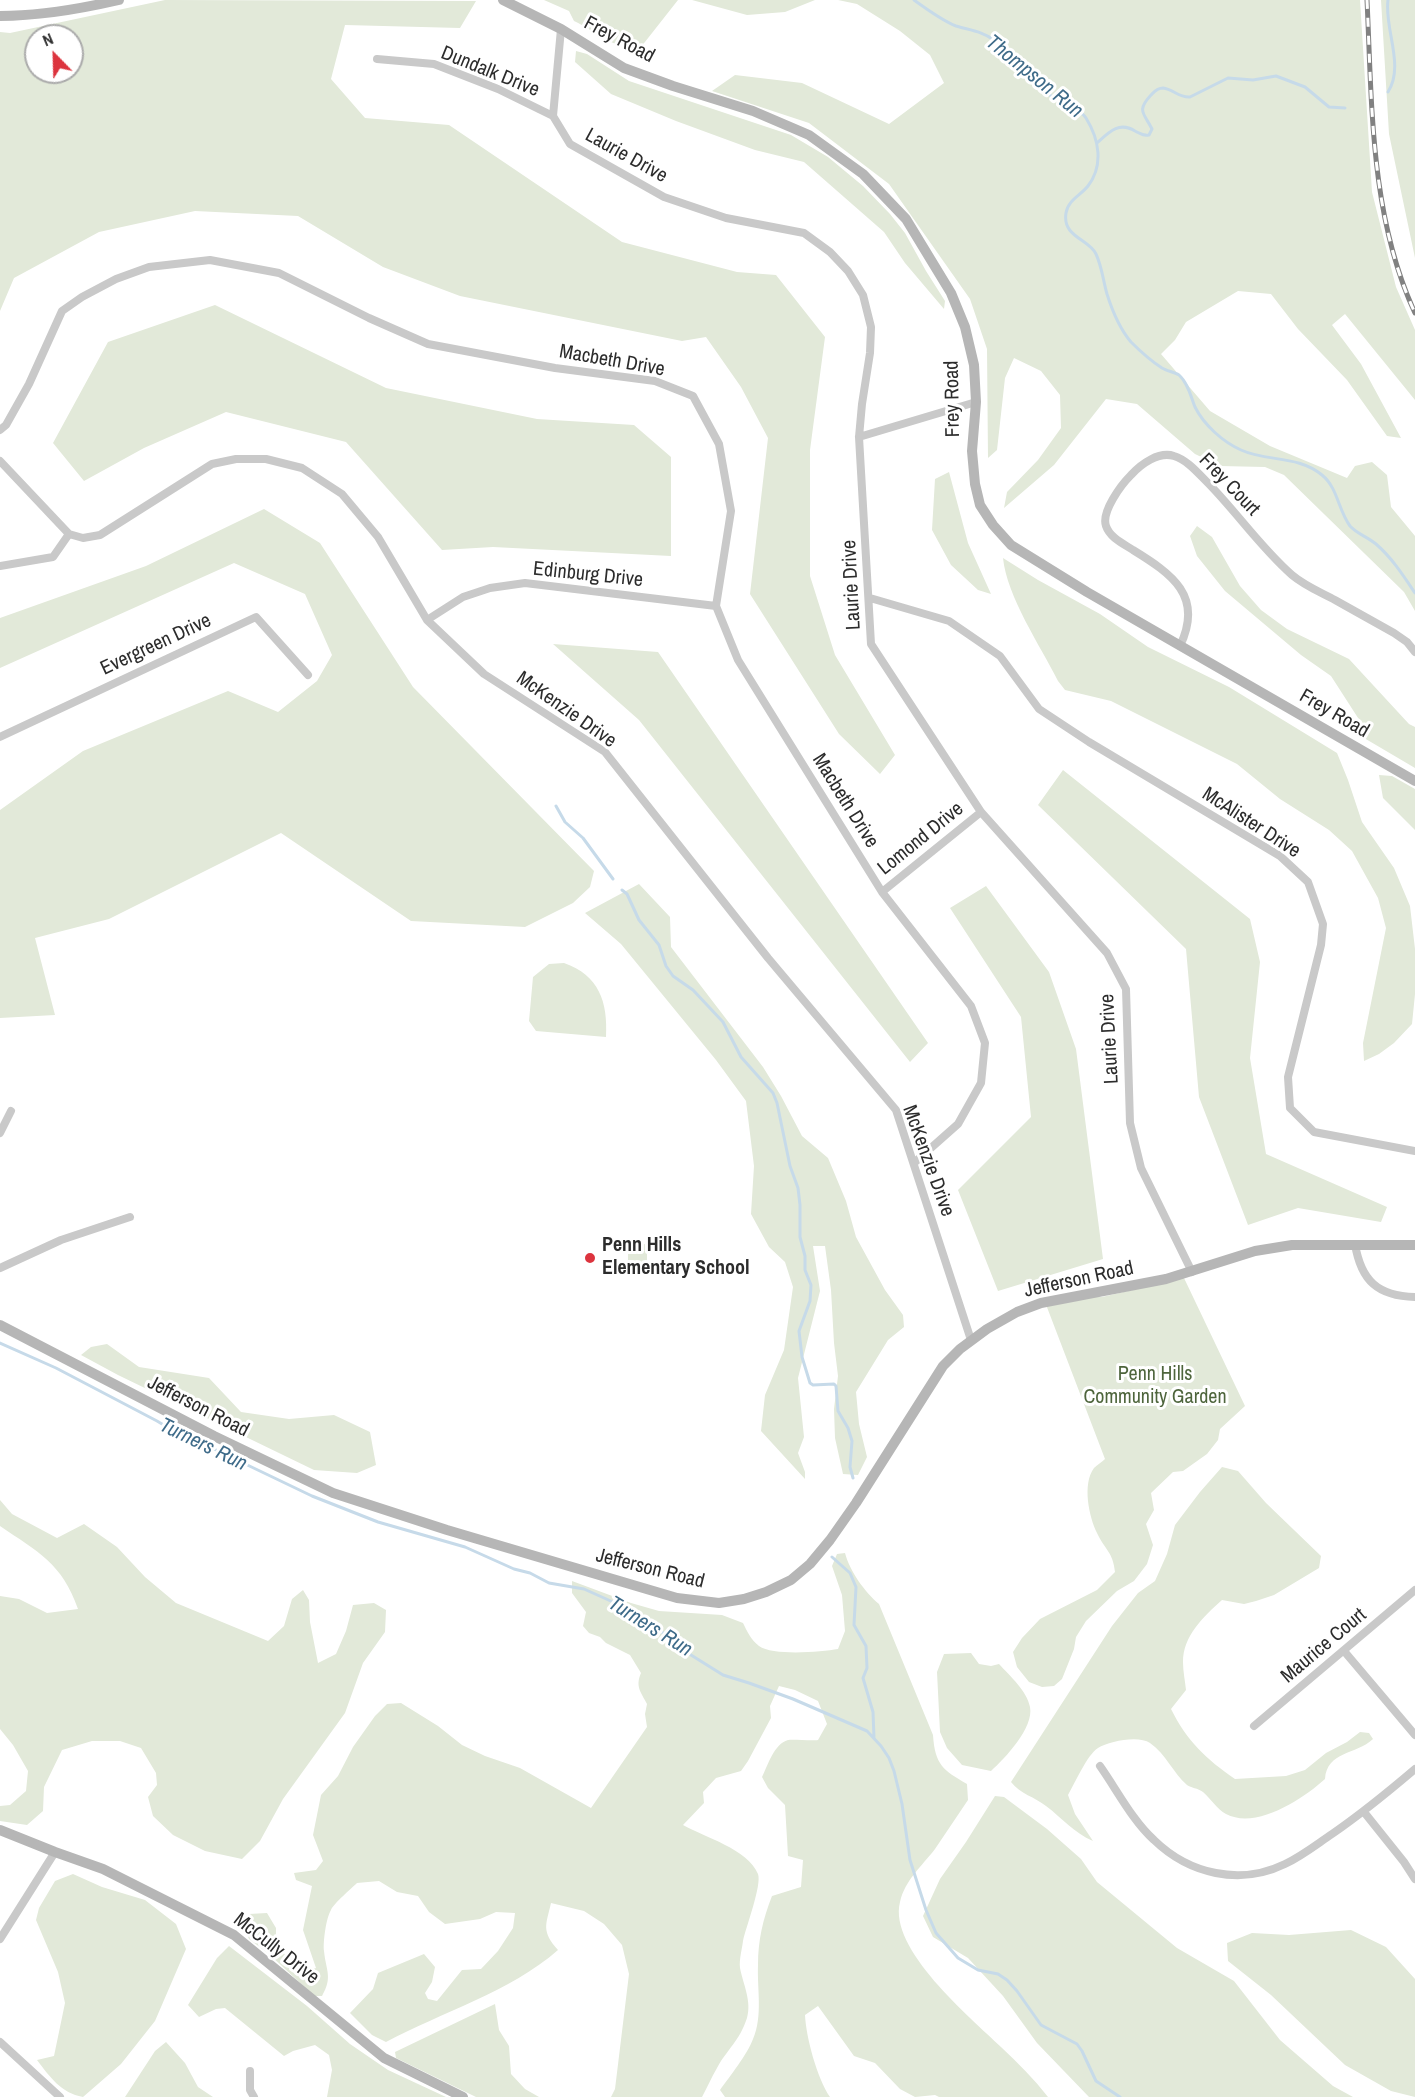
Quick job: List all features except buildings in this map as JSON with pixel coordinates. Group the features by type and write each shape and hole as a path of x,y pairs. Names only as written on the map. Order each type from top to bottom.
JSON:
{"street":[{"path":"0,16 29,16 80,9 119,0"},
{"name":"Frey Road","path":"502,0 561,29 624,68 753,111 809,135 863,174 906,219 951,293 965,327 974,365 976,402 972,451 975,484 980,505 993,525 1011,545 1180,646 1415,781"},
{"path":"553,116 561,29"},
{"name":"Dundalk Drive","path":"377,59 434,64 498,88 553,116"},
{"name":"Laurie Drive","path":"553,116 570,144 664,197 726,218 804,233 842,264 863,295 871,327 859,437 871,644 981,812 1107,953 1126,988 1130,1123 1141,1168 1192,1272"},
{"name":"Macbeth Drive","path":"0,430 6,425 28,384 62,311 82,297 116,279 149,267 210,260 279,273 369,318 428,344 555,368 655,381 693,396 720,444 730,511 716,606 738,660 882,892 971,1006 985,1043 981,1083 958,1124 914,1163"},
{"path":"859,437 976,402"},
{"name":"Frey Court","path":"1180,646 1189,623 1187,601 1182,591 1167,572 1119,541 1107,529 1105,523 1111,502 1130,476 1140,466 1160,455 1175,456 1196,471 1225,500 1293,577 1309,588 1394,633 1407,642 1415,652"},
{"name":"McKenzie Drive","path":"69,534 82,538 100,535 212,464 236,459 266,459 302,468 342,494 378,537 427,620 484,674 605,752 768,958 896,1110 971,1340"},
{"path":"0,461 69,534 53,557 0,566"},
{"name":"Edinburg Drive","path":"427,620 462,597 490,588 525,583 716,606"},
{"name":"McAlister Drive","path":"870,598 949,621 1000,656 1040,709 1089,742 1280,856 1308,882 1323,924 1321,945 1288,1077 1290,1108 1314,1132 1415,1151"},
{"name":"Evergreen Drive","path":"0,737 256,617 308,675"},
{"name":"Lomond Drive","path":"882,892 981,812"},
{"path":"0,1133 11,1111"},
{"path":"0,1268 61,1240 130,1217"},
{"path":"1355,1244 1359,1264 1371,1283 1392,1295 1415,1297"},
{"name":"Jefferson Road","path":"0,1325 214,1436 333,1493 447,1530 660,1593 692,1601 719,1603 744,1599 766,1592 791,1580 810,1564 856,1503 935,1377 951,1357 971,1340 1005,1318 1041,1303 1140,1285 1273,1247 1355,1244 1415,1245"},
{"name":"Maurice Court","path":"1254,1726 1415,1590"},
{"path":"1344,1651 1415,1735"},
{"path":"1100,1766 1153,1840 1181,1862 1208,1872 1245,1875 1274,1869 1298,1858 1364,1812 1415,1769"},
{"path":"1364,1812 1415,1879"},
{"name":"McCully Drive","path":"0,1830 103,1869 234,1935 384,2058 463,2097"},
{"path":"0,1939 55,1852"},
{"path":"0,2042 60,2097"},
{"path":"250,2071 250,2090 254,2097"}],"green space":[{"path":"165,0 476,1 460,28 345,25 331,79 365,118 449,125 622,242 737,272 776,275 825,337 810,450 810,576 835,655 895,755 880,774 839,734 750,594 768,438 741,387 706,337 682,341 460,296 383,267 298,216 195,211 99,232 14,278 0,311 0,32 10,33 24,30 24,84 84,84 84,24 52,24"},
{"path":"544,0 678,0 641,47 632,48 606,40 574,21 569,11"},
{"path":"692,0 815,0 785,12 747,15"},
{"path":"838,0 1360,0 1372,192 1396,287 1415,330 1415,400 1345,314 1332,325 1361,364 1401,438 1387,436 1347,380 1298,329 1271,294 1238,291 1186,322 1175,340 1161,354 1210,411 1270,446 1347,478 1355,466 1372,462 1387,475 1391,507 1415,536 1415,611 1404,592 1284,475 1265,467 1220,466 1195,454 1137,404 1106,399 1054,465 1004,508 1007,492 1038,460 1061,428 1060,395 1041,371 1014,358 1005,378 997,450 988,458 987,349 970,299 889,184 809,123 712,91 735,75 802,83 889,124 944,83 930,55 900,31 857,4"},
{"path":"1381,0 1415,0 1415,258 1389,134"},
{"path":"576,51 587,54 629,81 791,135 828,157 863,186 905,233 945,301 944,309 905,263 884,232 804,162 755,150 611,94 575,62"},
{"path":"215,305 386,388 537,419 634,425 671,457 671,556 493,547 442,550 346,442 226,412 144,448 84,481 53,443 108,342"},
{"path":"949,472 968,543 991,594 978,590 951,565 932,530 935,479"},
{"path":"264,509 320,543 413,687 594,871 590,887 573,903 525,927 411,921 281,833 109,919 35,938 55,1015 0,1018 0,810 83,751 228,691 278,712 317,681 332,655 305,594 234,563 0,668 0,618 146,566"},
{"path":"1197,526 1212,537 1240,586 1261,610 1287,629 1349,659 1409,724 1415,727 1415,768 1359,735 1360,721 1331,676 1301,655 1225,591 1197,556 1190,536"},
{"path":"1003,558 1100,614 1148,647 1229,687 1337,753 1362,822 1394,868 1410,906 1415,949 1412,1024 1394,1043 1364,1061 1363,1043 1386,928 1378,898 1352,851 1329,830 1280,799 1237,764 1111,701 1065,690 1017,605"},
{"path":"553,644 658,652 928,1043 910,1062 639,720"},
{"path":"1063,770 1250,919 1260,962 1250,1058 1266,1154 1387,1207 1381,1222 1298,1208 1248,1225 1199,1097 1186,949 1038,805"},
{"path":"1379,775 1392,776 1415,789 1415,830 1383,798"},
{"path":"639,884 670,917 671,947 763,1067 802,1136 828,1158 846,1201 856,1237 885,1290 903,1315 904,1327 888,1340 856,1392 859,1424 867,1457 858,1475 843,1474 835,1438 834,1409 838,1376 825,1246 813,1246 820,1291 798,1378 804,1437 798,1453 805,1472 805,1479 761,1431 765,1395 784,1350 793,1287 785,1262 769,1247 751,1214 754,1166 746,1101 716,1060 621,944 585,913"},
{"path":"986,886 1049,972 1076,1049 1103,1259 998,1291 958,1190 1031,1117 1021,1017 950,908"},
{"path":"564,963 586,975 599,991 605,1012 606,1037 536,1031 529,1021 533,977 549,964"},
{"path":"647,1244 647,1275 628,1276 628,1245"},
{"name":"Penn Hills Community Garden","path":"1184,1278 1245,1406 1220,1429 1218,1440 1207,1454 1183,1471 1173,1472 1151,1493 1154,1510 1146,1524 1153,1545 1147,1564 1134,1581 1117,1591 1086,1621 1076,1637 1074,1649 1062,1679 1054,1686 1042,1687 1029,1682 1017,1667 1013,1652 1022,1638 1040,1619 1097,1590 1115,1572 1111,1555 1094,1526 1088,1500 1090,1475 1094,1468 1105,1459 1045,1302 1079,1296 1102,1297"},
{"path":"107,1344 139,1367 209,1378 241,1412 289,1419 334,1415 370,1432 376,1465 357,1473 314,1470 81,1355 91,1347"},
{"path":"1222,1467 1238,1471 1266,1503 1321,1556 1319,1568 1274,1595 1256,1601 1244,1604 1222,1600 1201,1620 1186,1644 1183,1665 1186,1690 1171,1709 1177,1720 1198,1748 1235,1779 1286,1776 1305,1770 1326,1753 1360,1732 1369,1733 1373,1739 1337,1758 1327,1770 1325,1779 1292,1803 1265,1815 1251,1818 1238,1818 1223,1812 1203,1792 1187,1785 1150,1743 1132,1739 1109,1743 1098,1748 1090,1757 1068,1795 1075,1814 1093,1841 1080,1834 1046,1806 1019,1790 1011,1782 1112,1626 1138,1593 1155,1581 1167,1554 1175,1525"},
{"path":"0,1500 12,1514 57,1538 84,1524 117,1547 145,1577 176,1603 268,1641 284,1626 292,1599 303,1590 309,1600 310,1622 318,1663 336,1654 346,1631 353,1605 374,1603 386,1610 385,1632 363,1663 345,1713 283,1799 260,1841 242,1859 205,1851 173,1835 153,1816 148,1797 157,1785 156,1773 141,1748 120,1741 92,1741 62,1750 44,1787 43,1811 27,1825 0,1821 0,1806 10,1805 26,1791 28,1771 13,1745 0,1729 0,1596 19,1599 47,1613 78,1609 72,1593 56,1569 37,1552 0,1526"},
{"path":"845,1553 859,1581 879,1604 933,1735 938,1760 952,1775 967,1784 968,1800 902,1894 900,1920 906,1940 934,1981 1020,2065 1048,2097 939,2097 935,2095 915,2097 900,2089 875,2063 854,2056 818,2006 805,2015 806,2024 817,2069 830,2097 725,2097 720,2090 747,2052 756,2030 759,2012 759,1947 772,1896 801,1887 803,1860 788,1856 785,1805 768,1788 762,1777 772,1756 783,1742 818,1740 827,1724 818,1701 795,1690 779,1686 770,1706 771,1718 748,1761 741,1771 716,1778 703,1792 704,1803 683,1825 745,1857 753,1865 759,1879 740,1962 748,1999 747,2018 702,2097 611,2097 615,2089 629,1974 622,1945 604,1924 584,1911 551,1903 546,1928 549,1938 558,1950 539,1965 497,1990 386,2042 372,2035 350,2013 373,1989 378,1973 424,1954 435,1967 432,1982 425,1993 428,1999 437,2001 462,1970 481,1969 498,1951 513,1928 515,1913 496,1912 480,1919 445,1924 429,1912 418,1896 397,1892 379,1881 357,1883 335,1904 328,1919 324,1947 328,1979 322,1996 314,1996 269,1954 249,1939 244,1928 249,1914 267,1913 276,1928 276,1943 287,1957 304,1972 316,1968 303,1930 312,1886 296,1880 294,1873 316,1870 323,1861 313,1835 321,1795 338,1776 353,1747 375,1716 387,1704 401,1703 438,1726 462,1745 520,1768 591,1808 647,1727 645,1714 647,1704 639,1686 641,1673 630,1655 589,1633 583,1626 586,1612 572,1593 572,1581 659,1611 722,1615 743,1623 754,1641 766,1649 786,1652 820,1651 838,1649 845,1631 842,1595 832,1566 837,1554"},
{"path":"971,1653 979,1664 991,1666 999,1664 1022,1690 1030,1707 1028,1724 1023,1733 1011,1751 991,1771 962,1765 947,1748 940,1732 937,1672 944,1654"},
{"path":"995,1796 1004,1797 1047,1829 1081,1859 1097,1882 1177,1948 1234,1981 1280,2040 1333,2086 1353,2097 1089,2097 1037,2043 1003,1996 968,1958 933,1937 923,1916 940,1879"},
{"path":"73,1874 102,1887 145,1900 176,1924 186,1949 155,2021 121,2064 83,2097 62,2088 37,2060 54,2056 65,2003 58,1972 36,1920 39,1908 55,1881"},
{"path":"1351,1930 1386,1947 1415,1979 1415,2097 1391,2091 1345,2065 1271,1995 1228,1961 1227,1943 1252,1933 1289,1935"},
{"path":"229,1946 307,2006 350,2044 388,2070 446,2097 327,2097 332,2070 329,2055 315,2045 284,2056 225,2008 216,2009 199,2017 188,2005 217,1958"},
{"path":"495,2004 499,2030 509,2046 511,2074 525,2089 539,2097 476,2097 396,2058 395,2052"},
{"path":"166,2042 185,2063 198,2087 213,2097 125,2097 155,2051"}],"waterway":[{"name":"Thompson Run","path":"914,0 951,24 994,40 1041,88 1083,114 1097,143 1098,161 1088,186 1067,208 1066,221 1072,233 1096,254 1111,306 1127,337 1154,362 1182,378 1199,414 1227,442 1251,454 1303,464 1322,475 1335,493 1350,526 1382,549 1415,593"},
{"path":"1388,0 1395,70 1388,92"},
{"path":"1097,143 1115,129 1124,127 1149,135 1152,129 1143,109 1146,100 1157,89 1163,88 1190,97 1228,78 1253,80 1276,76 1305,87 1329,107 1345,108"},
{"path":"556,806 565,822 583,838 613,879"},
{"path":"622,890 627,894 639,920 659,945 666,966 673,976 693,990 723,1022 741,1057 773,1093 777,1103 790,1166 798,1188 800,1237 805,1256 805,1270 811,1285 810,1301 799,1331 802,1357 810,1383 836,1386 838,1411 848,1428 852,1441 850,1467 853,1478"},
{"name":"Turners Run","path":"0,1343 56,1368 182,1436 312,1496 378,1522 465,1547 549,1583 584,1589 650,1622 683,1650 723,1675 793,1699 867,1731 881,1746 894,1771 902,1804 910,1860 936,1933 958,1958 978,1970 998,1974 1007,1980 1041,2025 1077,2044 1096,2081 1120,2097"},
{"path":"832,1557 850,1573 856,1587 854,1625 866,1646 867,1668 863,1678 873,1712 874,1738"}],"railway":[{"path":"1367,0 1373,119 1381,199 1400,276 1415,313"}],"place":[{"name":"Penn Hills Elementary School","path":"590,1258"}]}
